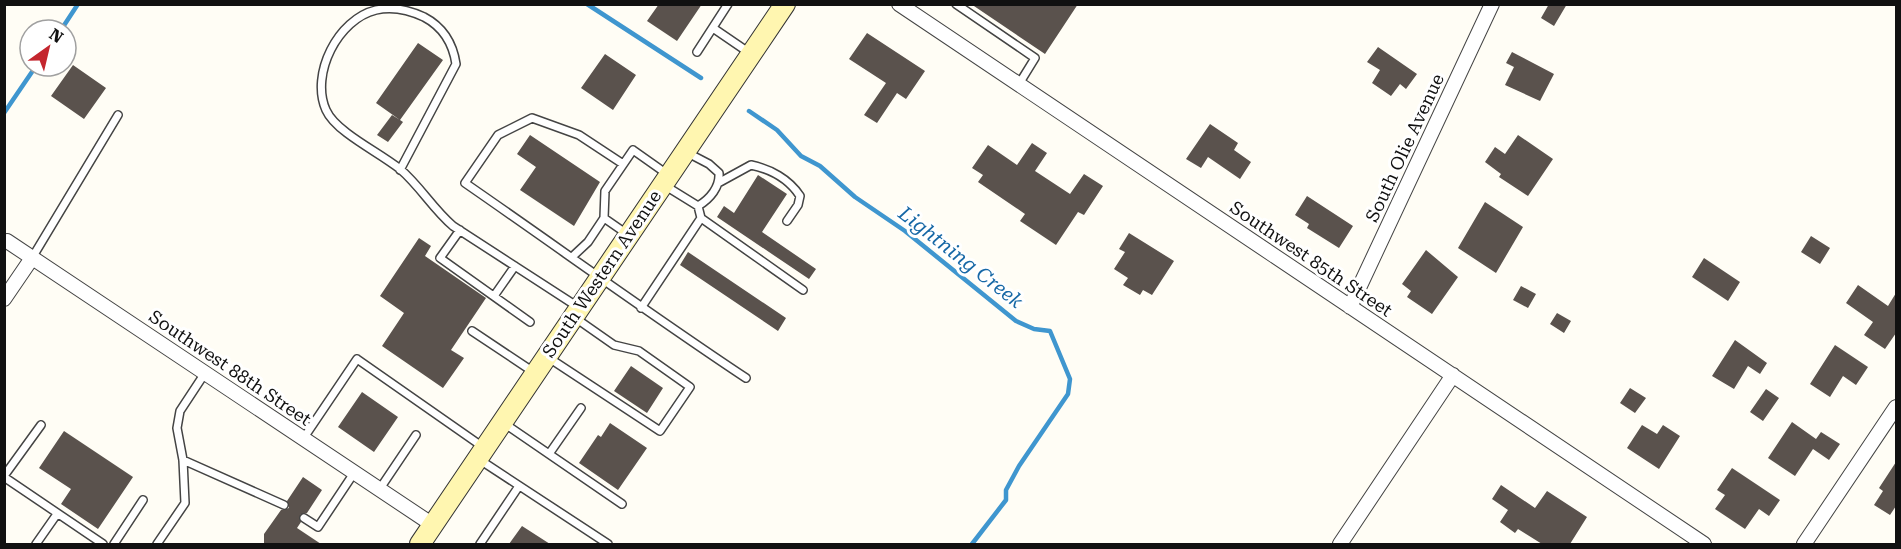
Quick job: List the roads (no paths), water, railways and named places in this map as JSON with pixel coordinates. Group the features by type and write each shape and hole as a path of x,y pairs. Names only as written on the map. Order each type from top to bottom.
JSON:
{"main road":[{"name":"South Western Avenue","path":"420,544 785,4"}],"street":[{"name":"Southwest 85th Street","path":"899,4 1704,544"},
{"name":"South Olie Avenue","path":"1350,307 1492,4"},
{"name":"Southwest 88th Street","path":"7,241 433,525"},
{"path":"4,299 32,258"},
{"path":"1340,544 1453,375"},
{"path":"1804,544 1896,407"}],"lane":[{"path":"697,52 728,4"},
{"path":"956,4 1035,58 1018,85"},
{"path":"400,170 456,64 450,44 432,21 412,11 392,8 374,10 349,26 330,54 323,70 321,89 326,110 336,124 400,170 436,211 460,230 515,266 577,313 614,345 639,351 690,387 660,431 547,356"},
{"path":"713,28 751,54"},
{"path":"32,258 118,115"},
{"path":"623,164 579,135 532,118 498,135 465,183 601,276 640,308 746,378"},
{"path":"572,256 588,242 604,218 605,191 633,150 698,206 701,218 803,290"},
{"path":"686,152 709,164 719,173 720,182"},
{"path":"698,206 707,201 720,182 751,165 771,171 794,187 800,196 798,205 787,221"},
{"path":"604,218 629,235"},
{"path":"640,308 701,218"},
{"path":"460,230 440,258 530,322"},
{"path":"494,296 515,266"},
{"path":"472,331 536,373"},
{"path":"303,439 357,359 519,486 608,544"},
{"path":"157,544 185,503 183,460 177,428 180,411 205,373"},
{"path":"549,454 581,408"},
{"path":"502,422 622,504"},
{"path":"41,425 4,476 103,544"},
{"path":"379,490 416,435"},
{"path":"183,460 284,505"},
{"path":"304,518 318,527 354,473"},
{"path":"480,544 519,486"},
{"path":"114,544 143,500"},
{"path":"36,544 57,514"}],"waterway":[{"path":"69,18 78,4"},
{"name":"Lightning Creek","path":"587,4 701,78"},
{"path":"4,113 28,78"},
{"name":"Lightning Creek","path":"749,111 777,130 801,156 820,166 855,197 905,231 1016,321 1034,329 1050,331 1070,379 1068,394 1019,466 1006,490 1006,500 972,544"}]}
